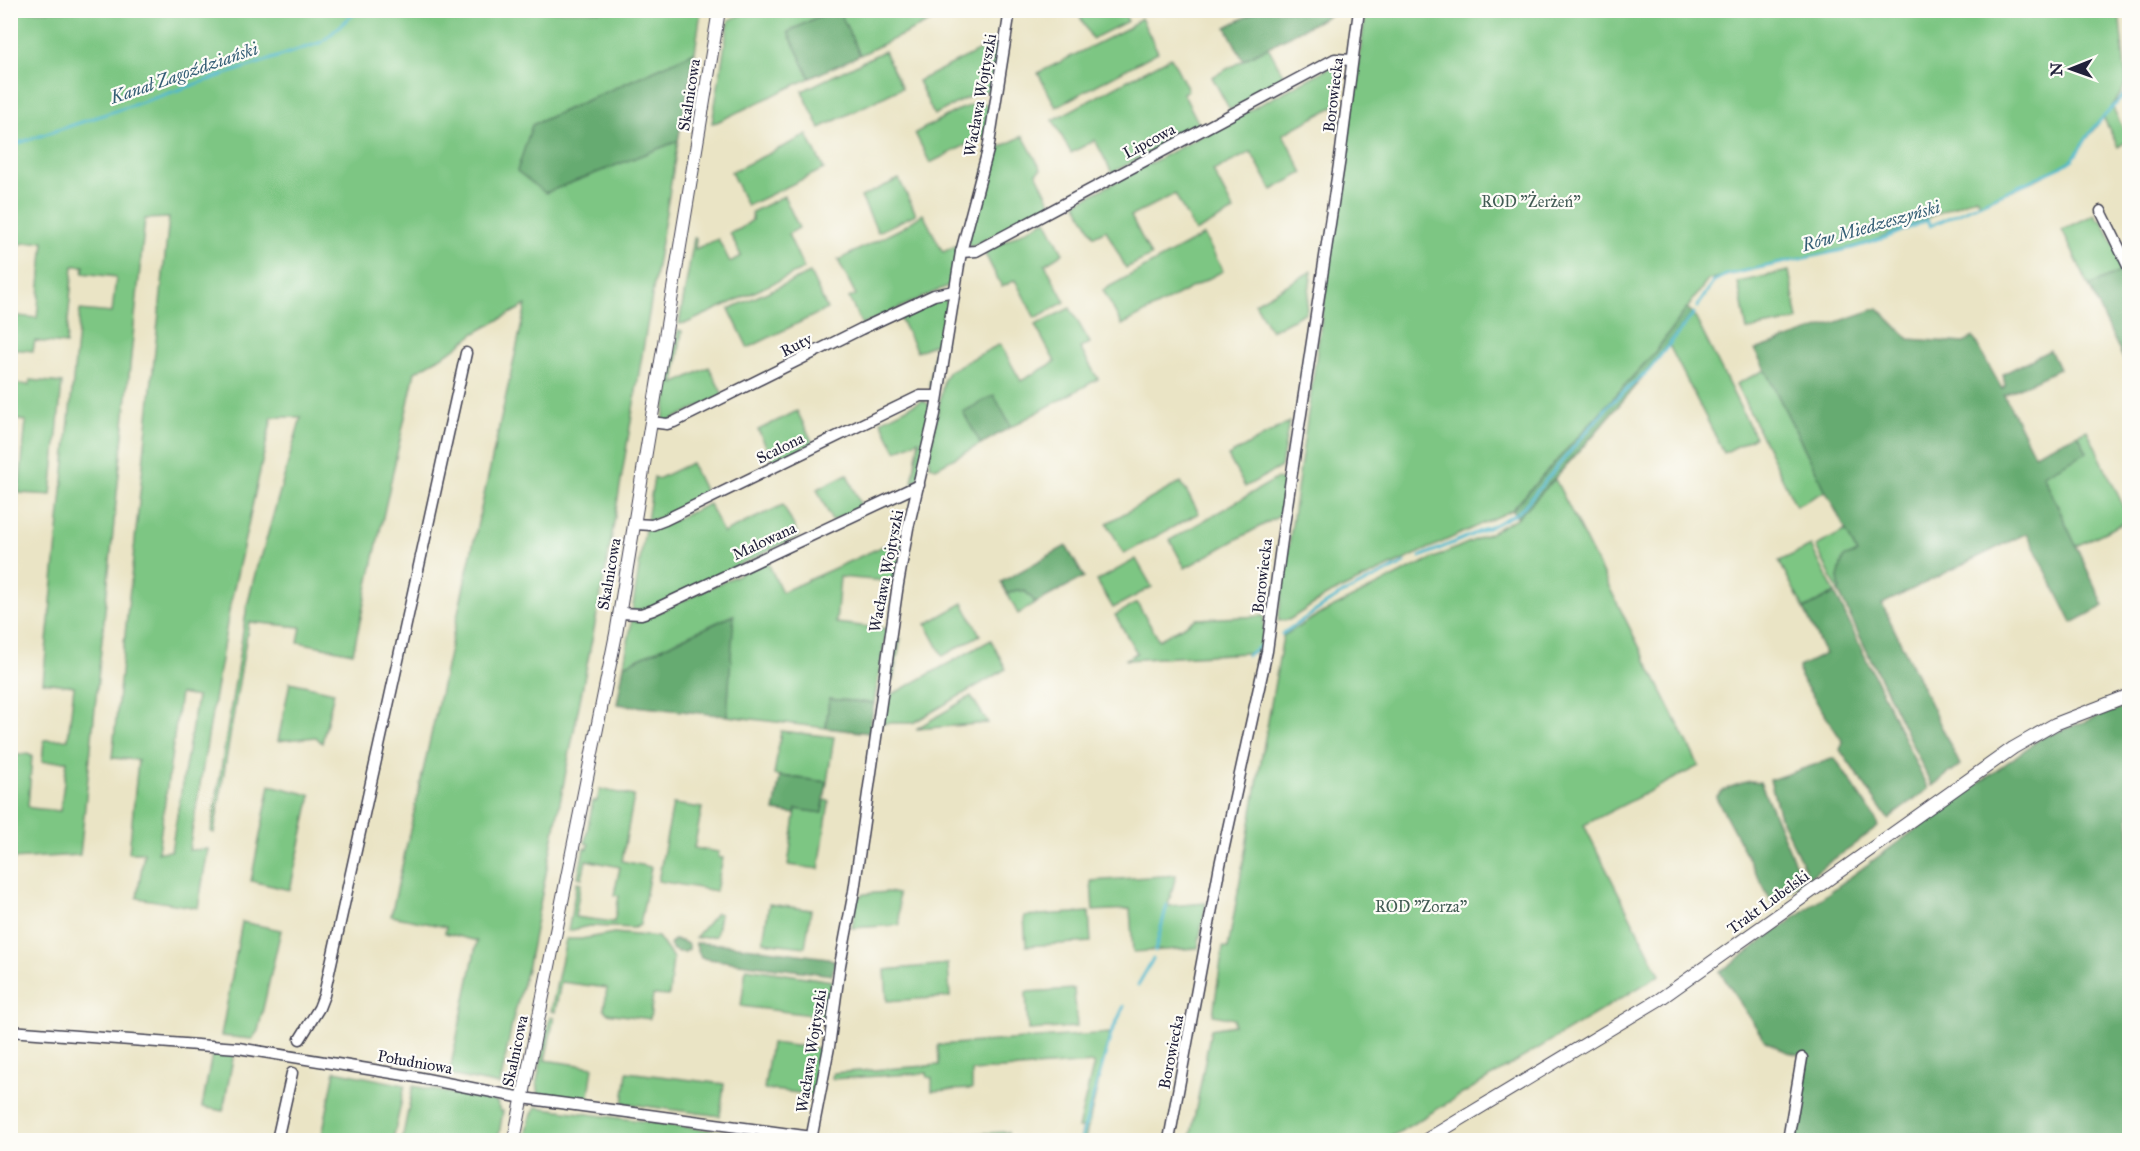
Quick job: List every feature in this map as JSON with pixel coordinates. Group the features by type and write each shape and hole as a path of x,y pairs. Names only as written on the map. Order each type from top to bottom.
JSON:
{"street":[{"name":"Skalnicowa","path":"514,1140 590,770 619,613 719,10"},
{"name":"Wacława Wojtyszki","path":"812,1139 826,1069 840,965 854,891 897,584 937,396 961,252 988,150 1010,10"},
{"name":"Borowiecka","path":"1169,1140 1220,865 1268,651 1284,525 1340,158 1359,10"},
{"name":"Lipcowa","path":"961,252 976,251 1335,59 1352,60"},
{"path":"2101,211 2130,270"},
{"name":"Ruty","path":"651,422 667,424 674,422 882,319 934,295 954,291"},
{"path":"300,1039 319,1008 324,995 466,353"},
{"name":"Scalona","path":"635,524 652,525 665,520 920,396 937,396"},
{"name":"Malowana","path":"619,613 641,615 653,610 919,485"},
{"name":"Trakt Lubelski","path":"1426,1140 1660,999 2013,747 2055,724 2130,695"},
{"name":"Południowa","path":"10,1031 238,1048 411,1076 523,1098 812,1139"},
{"path":"1788,1140 1802,1058"},
{"path":"277,1140 292,1073"}],"green space":[{"path":"11,11 701,11 695,52 532,125 545,193 678,141 608,558 528,965 513,1019 500,1085 449,1075 477,941 445,933 446,927 391,916 526,305 475,333 453,350 415,372 353,653 298,642 301,627 249,622 214,833 211,832 247,606 301,417 272,417 230,606 189,850 208,849 198,908 137,898 144,853 129,853 138,760 112,758 169,218 145,219 80,855 11,859 11,756 27,754 32,756 28,806 60,811 67,761 42,762 44,740 68,739 74,686 43,682 80,310 112,313 116,277 83,273 84,266 73,266 66,344 35,341 33,351 11,349 10,315 37,318 44,241 11,245","holes":["180,694 197,697 171,851 158,852"]},
{"path":"749,11 829,11 788,32 810,78 712,123 729,20"},
{"path":"829,11 839,11 860,55 810,78 788,32"},
{"path":"839,11 953,11 860,55"},
{"path":"1077,11 1123,11 1128,21 1092,39"},
{"path":"1257,11 1337,11 1243,60 1226,27"},
{"name":"ROD \"Żerżeń\"","path":"1366,11 2119,11 2126,81 2122,92 2112,106 2129,140 2118,147 2103,117 2070,162 1980,204 1976,197 1867,244 1708,280 1655,352 1512,510 1326,596 1289,620 1278,621"},
{"path":"1141,18 1158,52 1056,107 1038,73 1128,28"},
{"path":"1002,39 996,87 991,91 978,92 934,115 918,81"},
{"path":"1268,47 1286,80 1230,110 1212,77"},
{"path":"884,51 902,88 820,128 802,91"},
{"path":"695,52 678,141 545,193 517,171 532,125"},
{"path":"1171,57 1188,90 1183,93 1200,126 1112,173 1095,140 1071,153 1053,120"},
{"path":"1336,64 1341,67 1337,105 1283,134 1303,173 1272,190 1251,152 1213,171 1234,211 1195,232 1175,194 1131,216 1151,256 1126,268 1106,230 1094,236 1076,203"},
{"path":"979,102 987,105 991,113 986,135 930,163 915,133 956,111"},
{"path":"807,135 824,169 747,206 731,172"},
{"path":"1023,136 1041,169 1036,173 1052,205 971,247 967,244 990,152"},
{"path":"899,179 916,214 878,232 861,197"},
{"path":"784,196 799,228 788,234 804,269 687,323 679,324 694,238 696,238 695,249 718,239 730,262 741,256 730,233 752,220 752,212"},
{"path":"923,214 943,252 959,244 952,284 862,325 849,298 856,295 838,260 902,228"},
{"path":"2095,214 2098,220 2101,219 2126,269 2089,286 2062,230"},
{"path":"1046,220 1063,253 1045,264 1065,302 1035,318 1015,280 1002,287 984,252"},
{"path":"1204,235 1223,271 1122,325 1103,290"},
{"path":"2126,269 2129,277 2129,371 2089,286"},
{"path":"1312,271 1306,312 1271,331 1255,303"},
{"path":"1789,271 1798,320 1747,330 1738,282"},
{"path":"810,273 827,309 748,348 729,309"},
{"path":"940,297 946,300 948,307 935,386 929,386 936,343 917,352 898,314"},
{"path":"1070,308 1090,343 1080,348 1098,379 1011,427 994,396 963,412 981,444 936,468 930,466 929,458 944,379 949,371 1000,344 1021,381 1055,362 1035,325"},
{"path":"1687,308 1693,313 1652,366 1609,418 1518,517 1512,510 1655,352"},
{"path":"1878,308 1909,339 1964,343 1973,337 2002,389 2005,386 2003,374 2050,350 2059,369 2004,395 2034,454 2078,434 2087,452 2043,475 2104,606 2072,623 2027,533 1882,604 1960,765 1932,786 1838,591 1840,590 1838,578 1843,558 1857,553 1755,350"},
{"path":"1693,313 1755,437 1724,453 1669,345"},
{"path":"678,330 682,331 674,384 709,367 723,395 667,422 663,421"},
{"path":"1765,370 1826,491 1796,506 1736,384"},
{"path":"30,380 62,383 51,495 19,493 26,421 11,419 11,383 29,385"},
{"path":"994,395 1011,427 981,444 963,412"},
{"path":"923,400 932,407 918,479 912,483 919,440 896,451 881,421"},
{"path":"797,411 813,443 774,462 758,430"},
{"path":"1289,422 1281,467 1245,487 1228,456"},
{"path":"2087,430 2129,518 2129,528 2126,522 2076,546 2043,474 2087,452 2078,434"},
{"path":"691,463 706,494 664,517 647,521 654,477 658,479"},
{"path":"847,474 861,506 832,521 817,489"},
{"path":"1276,479 1287,481 1284,505 1280,515 1185,568 1170,540"},
{"name":"ROD \"Zorza\"","path":"1555,479 1699,766 1584,825 1660,975 1386,1140 1190,1140 1211,1029 1234,1025 1234,1019 1213,1015 1223,947 1228,948 1283,636 1316,616 1414,567 1490,533 1518,517"},
{"path":"1181,482 1199,513 1124,554 1107,523"},
{"path":"709,504 723,533 783,505 799,536 652,607 632,612 645,529 653,530"},
{"path":"1846,530 1857,553 1843,558 1838,577 1840,590 1838,591 1816,546"},
{"path":"903,537 895,582 840,577 836,623 887,629 874,703 829,699 826,728 727,716 733,615 624,665 632,619 640,621 767,561 782,592"},
{"path":"1066,546 1084,577 1036,603 1025,591 1017,590 1007,593 1001,582"},
{"path":"1811,546 1835,593 1804,609 1779,561"},
{"path":"1136,559 1152,587 1113,608 1097,581"},
{"path":"1018,590 1028,593 1036,603 1018,614 1007,593"},
{"path":"1835,593 1928,789 1888,819 1840,750 1843,742 1800,677 1799,667 1825,654 1804,609"},
{"path":"963,603 980,635 943,656 926,624"},
{"path":"1137,603 1159,640 1196,619 1264,616 1263,652 1125,660 1137,653 1115,615"},
{"path":"734,615 727,716 617,704 624,665"},
{"path":"901,638 893,680 887,679 895,641"},
{"path":"991,640 1006,669 913,723 881,723 884,696 891,695"},
{"path":"290,682 334,692 322,743 316,737 278,741"},
{"path":"971,696 988,723 916,729"},
{"path":"829,699 874,703 869,733 826,728"},
{"path":"2129,705 2129,1140 1794,1140 1808,1056 1787,1052 1765,1041 1720,972 2041,738"},
{"path":"781,731 834,737 827,782 774,775"},
{"path":"1835,758 1876,820 1878,827 1809,877 1780,817 1770,780"},
{"path":"780,776 827,782 822,813 796,809 795,814 774,811"},
{"path":"1750,781 1760,782 1803,881 1772,903 1716,797 1727,789"},
{"path":"270,785 311,795 290,890 251,881"},
{"path":"600,789 634,796 622,861 651,867 640,925 634,928 589,926 568,931 577,882 581,883 575,917 614,922 619,896 614,895 620,867 586,860 582,878 578,877 584,848 588,849 589,844 585,843 593,801 597,801"},
{"path":"824,800 829,801 819,869 788,865 796,809 822,813"},
{"path":"673,804 702,808 694,848 719,852 718,857 723,858 716,891 658,881"},
{"path":"1176,875 1168,906 1206,903 1198,948 1133,952 1130,909 1093,911 1091,881"},
{"path":"888,892 898,894 900,925 852,928 857,898 864,894"},
{"path":"769,904 811,910 805,947 763,942"},
{"path":"1089,912 1091,942 1026,946 1024,916"},
{"path":"716,913 720,914 716,936 695,938"},
{"path":"242,922 281,930 258,1031 252,1039 221,1036"},
{"path":"614,933 658,937 673,958 669,996 653,995 650,1019 607,1013 604,1009 607,988 561,982 555,1012 551,1011 566,939 581,939"},
{"path":"673,940 682,941 689,945 689,949 685,952 674,950 670,944"},
{"path":"695,943 722,944 828,958 835,961 832,975 701,958"},
{"path":"948,964 950,997 887,1001 885,970"},
{"path":"746,968 832,981 826,1017 741,1006"},
{"path":"1074,989 1077,1027 1028,1030 1026,992"},
{"path":"550,1017 554,1018 545,1060 593,1067 588,1103 539,1096 537,1081"},
{"path":"1110,1033 1085,1140 1080,1140 1083,1128 1078,1128 1094,1063 972,1071 972,1089 932,1091 932,1078 927,1077 927,1073 832,1079 833,1073 939,1065 938,1045"},
{"path":"771,1043 823,1051 816,1095 764,1089"},
{"path":"213,1049 234,1053 223,1111 202,1107"},
{"path":"335,1071 405,1085 393,1140 321,1140"},
{"path":"627,1072 724,1084 720,1116 623,1103"},
{"path":"413,1086 497,1102 500,1111 503,1111 498,1140 402,1140"},
{"path":"536,1107 784,1140 525,1140 530,1118"},
{"path":"1008,1132 1009,1140 948,1140 948,1135"}],"waterway":[{"name":"Kanał Zagoździański","path":"10,146 322,42 358,10"},
{"name":"Rów Miedzeszyński","path":"1697,307 1714,281 1726,275 1852,248 1885,238 1927,220 1930,226 2061,167 2073,159 2094,127 2130,89"},
{"name":"Rów Miedzeszyński","path":"1420,557 1490,527 1520,511 1610,404 1648,371 1694,313"},
{"name":"Rów Miedzeszyński","path":"1282,634 1338,596 1405,563"},
{"name":"Rów Miedzeszyński","path":"1247,655 1261,646"},
{"name":"Rów Miedzeszyński","path":"1155,951 1167,905"},
{"name":"Rów Miedzeszyński","path":"1138,985 1153,959"},
{"name":"Rów Miedzeszyński","path":"1081,1140 1111,1034 1124,1006"}]}
